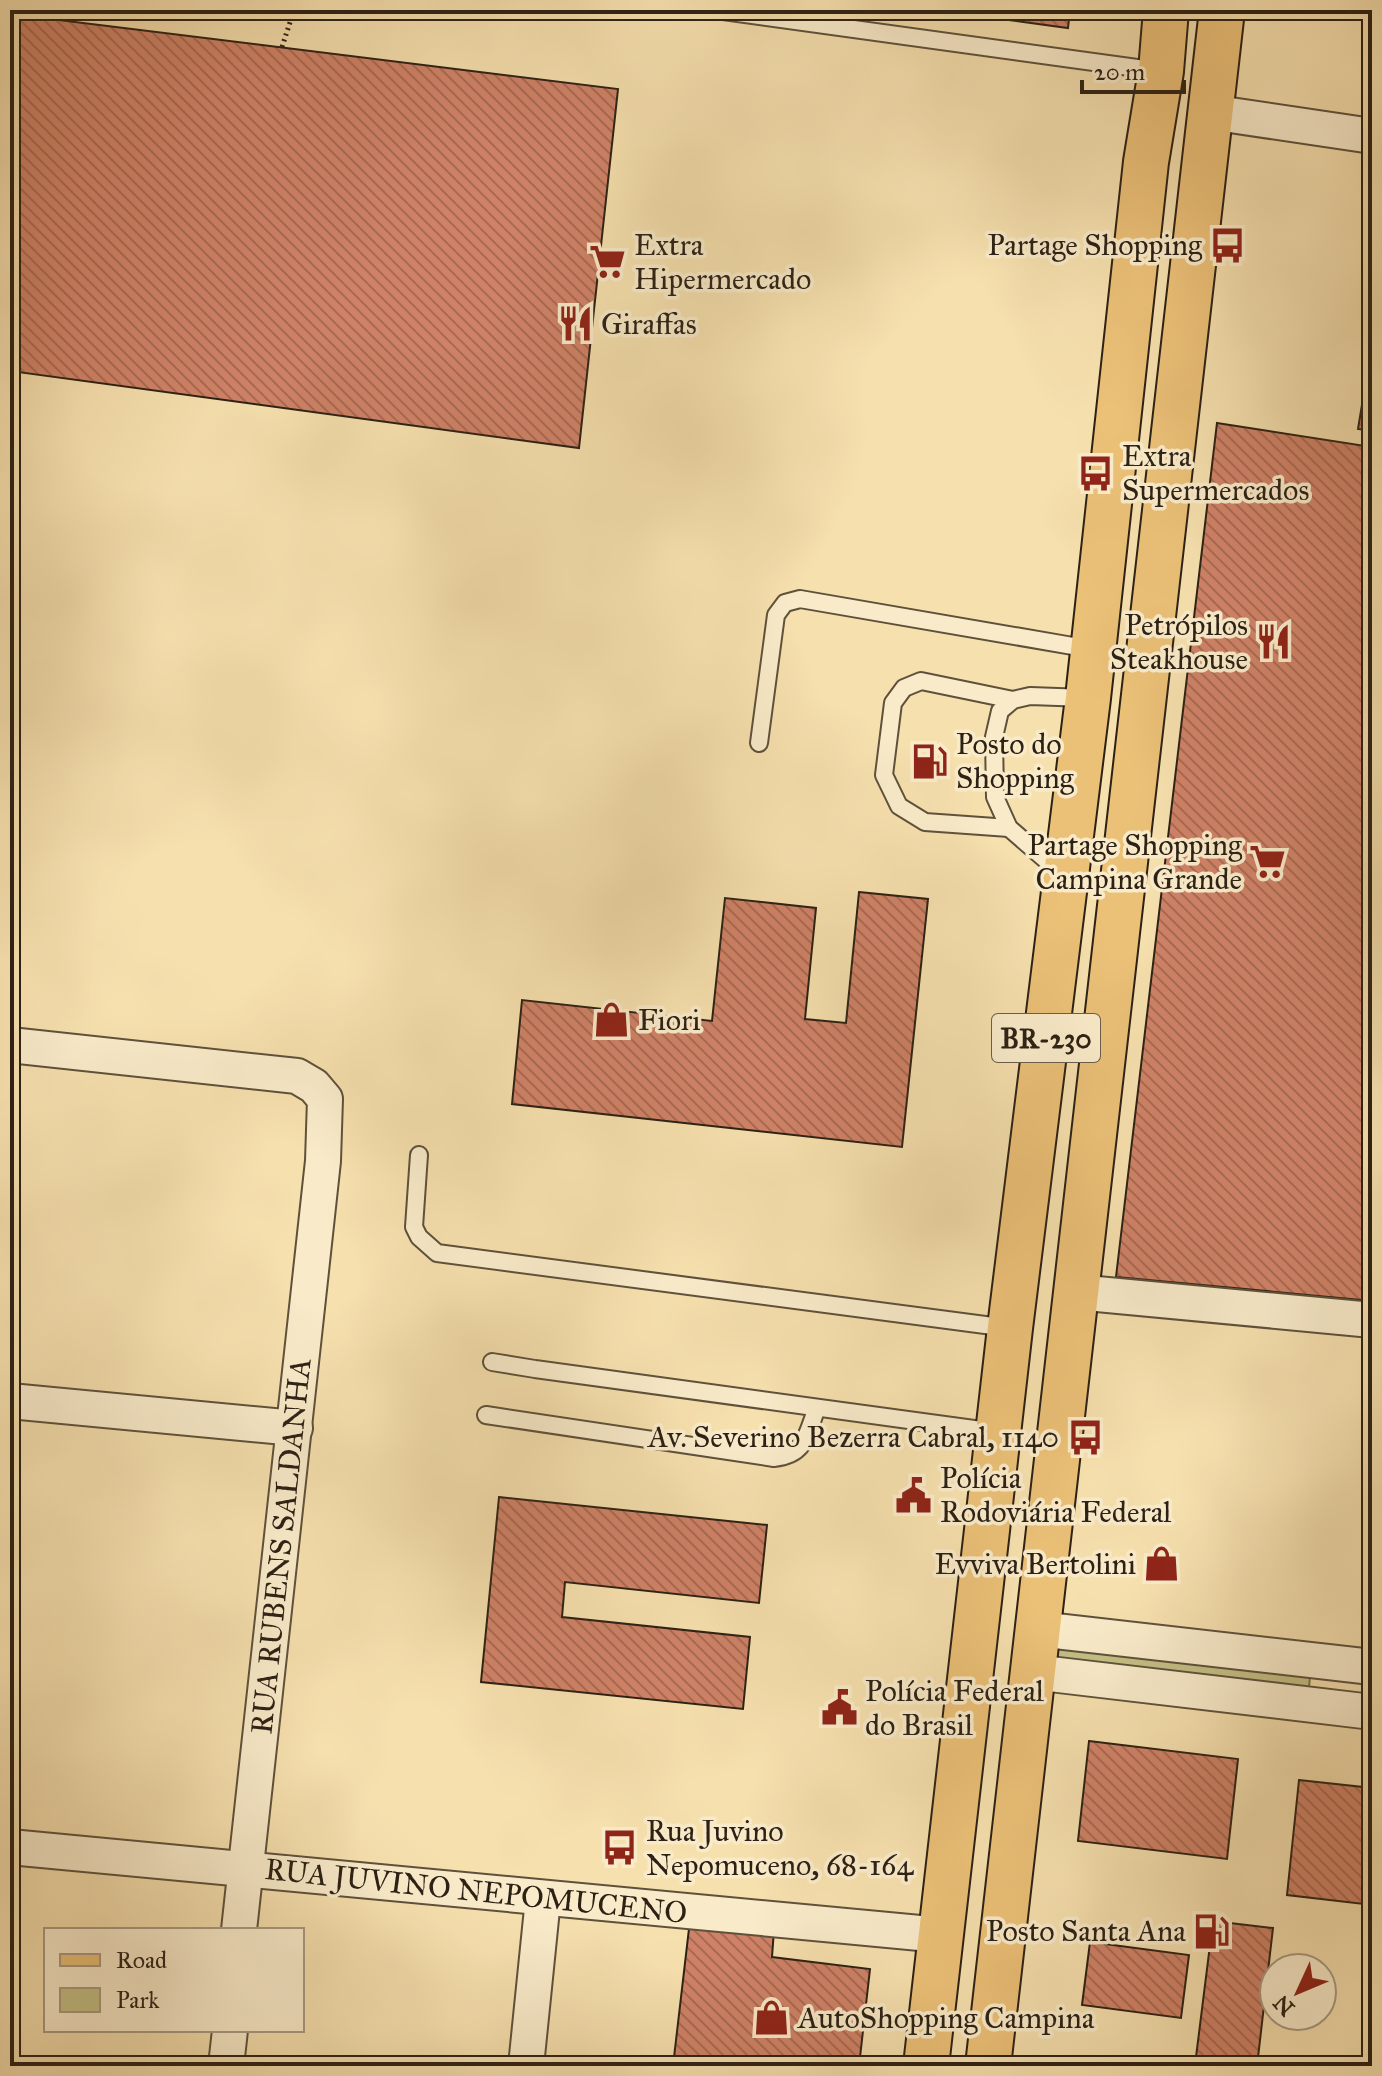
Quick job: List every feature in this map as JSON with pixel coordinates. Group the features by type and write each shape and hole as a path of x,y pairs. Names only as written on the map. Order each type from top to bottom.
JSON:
{"main road":[{"name":"BR-230","path":"926,2066 997,1432 1088,698 1146,162 1161,71 1166,10"},
{"name":"BR-230","path":"988,2066 1222,10"}],"street":[{"path":"1210,112 1372,136"},
{"name":"RUA RUBENS SALDANHA","path":"10,1045 297,1076 314,1086 325,1099 323,1161 239,1928"},
{"path":"1076,1292 1372,1320"},
{"path":"10,1401 295,1428"},
{"path":"1038,1629 1372,1667"},
{"path":"1312,1705 1315,1660"},
{"path":"1033,1672 1372,1712"},
{"name":"RUA JUVINO NEPOMUCENO","path":"10,1847 941,1935"},
{"path":"526,2066 543,1899"},
{"path":"226,2066 230,2032"}],"lane":[{"path":"716,10 1161,71"},
{"path":"759,743 776,615 785,603 800,599 1092,649"},
{"path":"1009,828 925,822 899,806 884,775 893,703 904,688 921,681 1013,700 1030,696 1088,698"},
{"path":"1013,700 1000,711 994,737 995,797 1009,828 1065,877"},
{"path":"419,1155 414,1227 419,1237 437,1253 1010,1328"},
{"path":"492,1362 997,1432"},
{"path":"486,1415 774,1458 790,1457 801,1447 817,1408"}],"path":[{"path":"282,47 294,10"}],"green space":[{"path":"1044,1634 1311,1666 1308,1698 1043,1666"}],"building":[{"path":"934,10 1070,10 1068,28"},
{"path":"10,14 618,89 579,448 10,371"},
{"path":"1372,344 1372,431 1358,429"},
{"name":"Partage Shopping Campina Grande","path":"1217,423 1372,447 1372,1301 1116,1277"},
{"name":"Fiori","path":"859,892 928,899 902,1147 512,1104 522,1000 712,1021 725,898 816,908 805,1019 846,1023"},
{"path":"499,1497 767,1525 759,1603 565,1582 562,1617 750,1637 743,1709 481,1682"},
{"path":"1089,1741 1238,1759 1227,1859 1078,1841"},
{"path":"1299,1780 1372,1788 1372,1905 1287,1895"},
{"name":"AutoShopping Campina","path":"690,1920 774,1930 772,1957 870,1969 859,2066 673,2066"},
{"path":"1213,1921 1273,1928 1270,1952 1258,1952 1258,2032 1261,2032 1257,2066 1195,2065"},
{"path":"1090,1942 1189,1955 1181,2018 1082,2005"}],"place":[{"name":"Partage Shopping","path":"1228,245"},
{"name":"Extra Hipermercado","path":"608,262"},
{"name":"Giraffas","path":"575,324"},
{"name":"Extra Supermercados","path":"1096,473"},
{"name":"Petrópilos Steakhouse","path":"1274,642"},
{"name":"Posto do Shopping","path":"930,761"},
{"name":"Partage Shopping Campina Grande","path":"1268,862"},
{"name":"Fiori","path":"612,1020"},
{"name":"Av. Severino Bezerra Cabral, 1140","path":"1085,1437"},
{"name":"Polícia Rodoviária Federal","path":"914,1495"},
{"name":"Evviva Bertolini","path":"1162,1564"},
{"name":"Polícia Federal do Brasil","path":"839,1708"},
{"name":"Rua Juvino Nepomuceno, 68-164","path":"620,1848"},
{"name":"Posto Santa Ana","path":"1212,1931"},
{"name":"AutoShopping Campina","path":"772,2018"}]}
